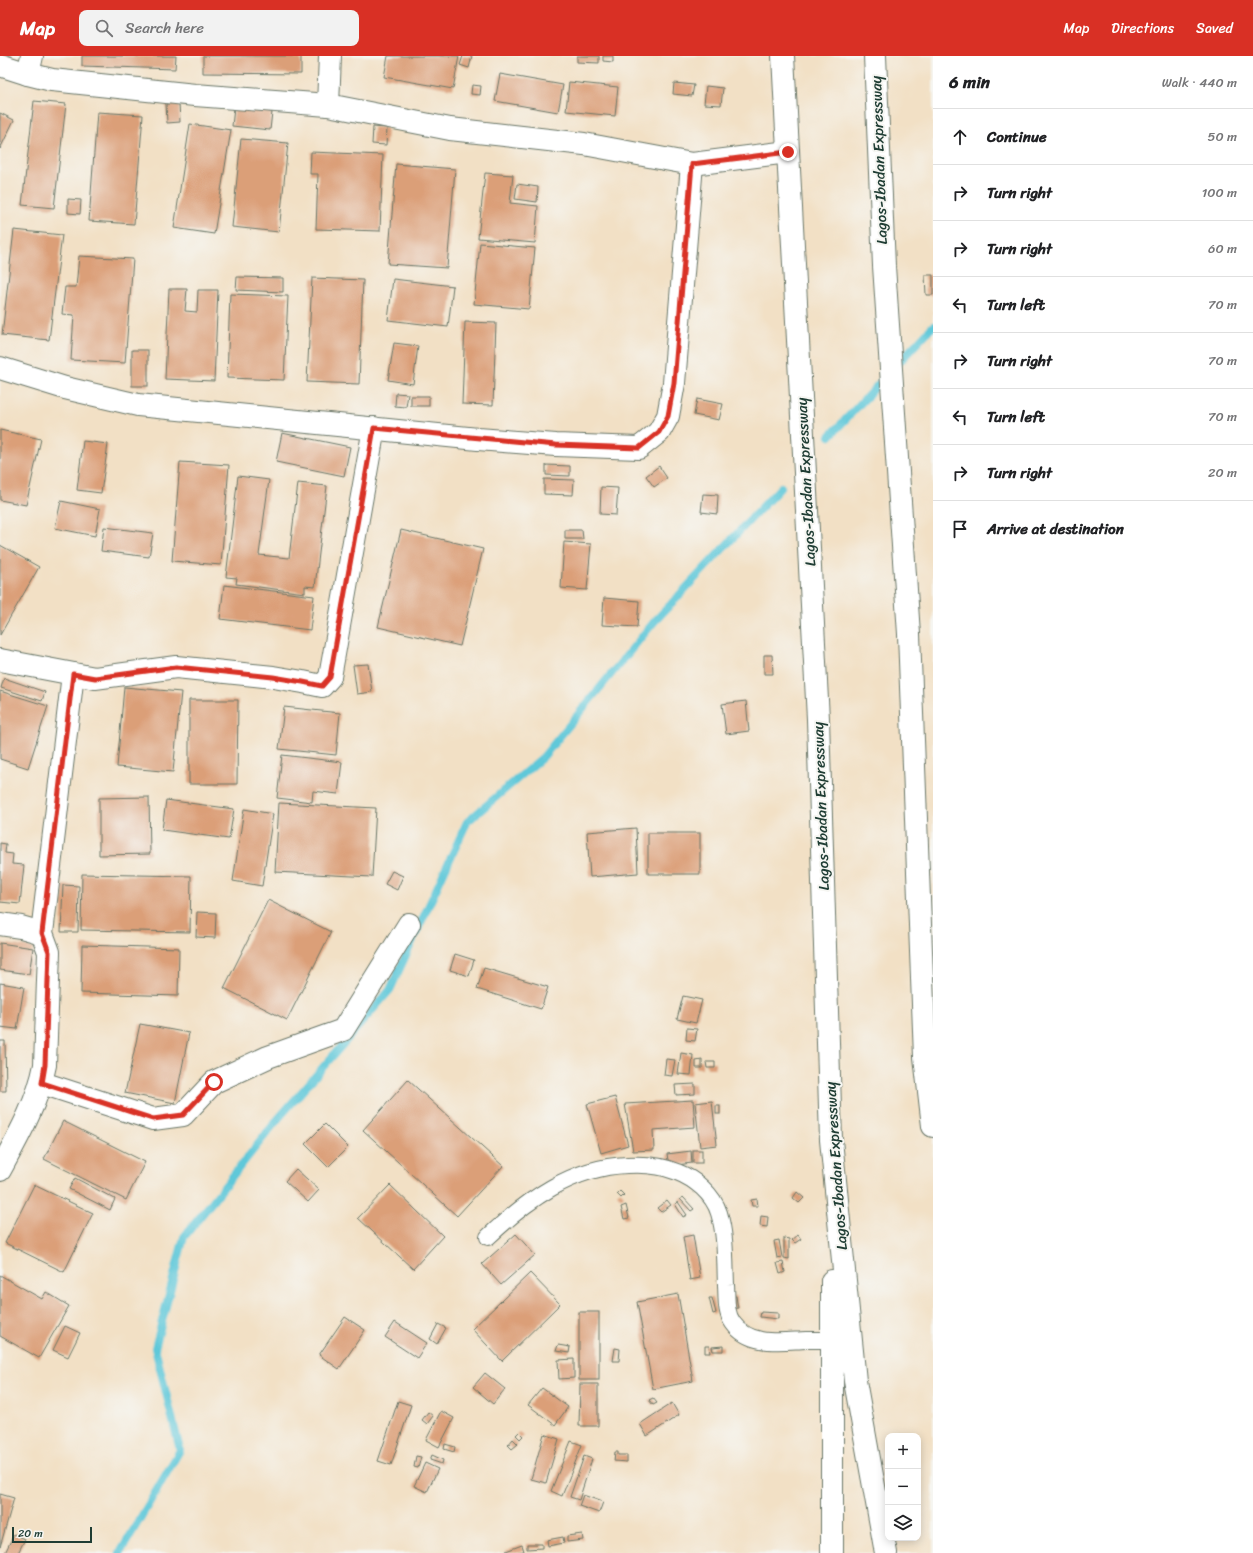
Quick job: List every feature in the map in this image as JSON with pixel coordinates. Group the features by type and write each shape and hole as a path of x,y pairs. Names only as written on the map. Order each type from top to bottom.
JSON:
{"main road":[{"path":"328,105 330,56"},
{"name":"Lagos-Ibadan Expressway","path":"783,56 818,719 831,1140 855,1382 886,1553"},
{"name":"Lagos-Ibadan Expressway","path":"875,56 884,266 910,642 933,1121"},
{"path":"0,64 30,65 52,80 195,95 328,105 450,129 584,144 692,164 788,152"},
{"path":"0,368 65,388 138,405 556,445 639,448 659,432 668,416 674,383 692,164"},
{"path":"0,660 95,678 176,667 273,677 322,686 330,677 374,428"},
{"path":"0,1170 18,1138 42,1083 46,1047 49,952 42,933 73,674"},
{"path":"0,924 21,927 42,933"},
{"path":"42,1083 153,1119 183,1115 214,1082 268,1057 343,1030 409,924"},
{"path":"831,1140 833,1340 832,1553"}],"lane":[{"path":"488,1237 515,1213 539,1195 564,1180 582,1172 601,1167 618,1165 659,1166 690,1177 702,1187 718,1212 723,1236 728,1312 733,1323 742,1332 751,1337 769,1342 833,1340"}],"building":[{"path":"82,56 176,56 175,69 82,66"},
{"path":"203,56 301,56 301,74 203,73"},
{"path":"388,56 459,56 453,89 384,77"},
{"path":"463,56 472,56 469,68 460,65"},
{"path":"577,56 599,56 599,63 577,62"},
{"path":"603,56 613,56 613,62 603,61"},
{"path":"500,74 563,85 558,112 495,101"},
{"path":"569,82 618,87 615,116 566,111"},
{"path":"674,83 694,85 692,96 673,94"},
{"path":"472,85 481,86 480,95 471,94"},
{"path":"706,86 723,88 721,105 704,104"},
{"path":"34,101 66,104 54,208 22,205"},
{"path":"179,103 180,122 167,123 166,104"},
{"path":"234,108 272,112 270,130 232,126"},
{"path":"97,112 143,115 134,224 89,221"},
{"path":"0,113 14,120 0,149"},
{"path":"190,124 231,130 214,234 174,228"},
{"path":"373,127 387,128 386,145 372,144"},
{"path":"241,139 288,143 279,232 232,227"},
{"path":"311,152 383,155 380,231 316,229 318,174 310,174"},
{"path":"396,164 455,169 447,268 388,264"},
{"path":"485,173 513,175 510,203 538,206 535,243 478,238"},
{"path":"517,184 538,187 537,202 515,199"},
{"path":"68,199 81,200 80,214 68,213"},
{"path":"14,230 62,235 49,340 2,335"},
{"path":"480,243 535,248 529,309 474,304"},
{"path":"79,256 133,259 125,363 71,360 74,315 62,314 65,287 76,287"},
{"path":"925,275 933,275 933,295 926,295"},
{"path":"237,277 283,278 283,292 236,290"},
{"path":"312,278 363,280 359,384 307,382"},
{"path":"393,279 453,286 448,327 388,320"},
{"path":"169,289 187,289 185,311 197,312 198,290 218,290 214,381 165,379"},
{"path":"230,294 288,296 284,380 227,378"},
{"path":"465,322 496,323 493,405 462,404"},
{"path":"394,343 418,346 413,384 388,380"},
{"path":"132,350 148,350 148,386 132,386"},
{"path":"396,393 408,394 406,407 395,406"},
{"path":"411,396 429,396 429,406 411,406"},
{"path":"697,399 723,404 719,420 694,415"},
{"path":"0,430 41,439 26,505 0,500"},
{"path":"282,433 350,447 344,476 276,462"},
{"path":"83,441 108,444 101,493 77,490"},
{"path":"180,462 229,465 221,565 172,561"},
{"path":"546,465 570,466 570,476 546,475"},
{"path":"659,466 667,478 654,487 646,476"},
{"path":"238,476 269,480 259,555 289,558 298,483 327,486 315,587 305,586 305,593 236,584 237,578 226,577"},
{"path":"544,479 574,480 573,495 544,494"},
{"path":"601,487 618,488 616,515 600,514"},
{"path":"703,494 718,495 717,514 701,512"},
{"path":"61,501 100,509 95,536 55,528"},
{"path":"104,527 153,533 149,557 101,551"},
{"path":"401,530 483,549 460,646 378,627"},
{"path":"565,530 582,530 583,539 565,539"},
{"path":"564,542 591,544 587,590 561,588"},
{"path":"0,545 39,567 0,635"},
{"path":"224,585 314,596 310,630 220,619"},
{"path":"604,598 639,601 637,627 602,625"},
{"path":"764,655 772,655 773,674 764,674"},
{"path":"368,664 372,692 357,694 353,665"},
{"path":"4,678 45,692 42,701 1,688"},
{"path":"124,687 181,692 173,772 117,767"},
{"path":"0,691 48,706 28,768 0,759"},
{"path":"189,700 238,700 237,784 189,784"},
{"path":"746,701 749,731 726,734 722,704"},
{"path":"284,707 340,713 336,755 279,749"},
{"path":"282,755 342,762 338,794 313,791 312,802 277,798"},
{"path":"149,797 150,854 99,855 99,798"},
{"path":"166,800 234,809 229,839 162,830"},
{"path":"279,803 376,808 372,877 275,872"},
{"path":"244,809 273,814 262,886 233,881"},
{"path":"636,828 638,873 590,877 587,832"},
{"path":"648,833 700,833 700,874 648,874"},
{"path":"0,843 6,844 5,853 13,854 12,864 24,865 20,904 0,902"},
{"path":"392,871 403,876 397,890 385,884"},
{"path":"82,874 191,876 190,932 81,930"},
{"path":"63,885 79,886 78,932 61,932"},
{"path":"268,900 331,932 287,1020 224,988"},
{"path":"197,912 216,913 215,938 196,937"},
{"path":"0,943 33,948 29,974 0,970"},
{"path":"82,945 179,948 178,996 81,993"},
{"path":"455,954 474,960 469,976 450,970"},
{"path":"484,968 548,987 541,1009 477,989"},
{"path":"0,983 24,987 17,1029 0,1027"},
{"path":"683,996 702,1000 696,1023 677,1019"},
{"path":"140,1024 189,1033 175,1103 125,1093"},
{"path":"687,1028 697,1029 695,1041 686,1040"},
{"path":"0,1041 5,1041 6,1091 0,1091"},
{"path":"681,1053 693,1055 691,1075 678,1074"},
{"path":"666,1059 675,1060 672,1076 664,1075"},
{"path":"702,1060 702,1068 696,1068 696,1061"},
{"path":"706,1062 715,1062 715,1068 707,1068"},
{"path":"408,1080 503,1166 457,1216 363,1130"},
{"path":"695,1084 695,1094 676,1095 675,1085"},
{"path":"615,1097 628,1145 601,1153 587,1104"},
{"path":"693,1100 695,1127 653,1130 654,1150 633,1151 625,1104"},
{"path":"712,1101 717,1145 700,1147 695,1103"},
{"path":"716,1106 720,1106 720,1114 716,1114"},
{"path":"63,1121 145,1162 126,1200 44,1159"},
{"path":"325,1124 348,1147 328,1167 305,1144"},
{"path":"693,1150 702,1150 702,1163 693,1163"},
{"path":"691,1151 692,1163 669,1166 667,1154"},
{"path":"296,1169 319,1190 308,1202 285,1181"},
{"path":"75,1178 115,1199 110,1210 69,1189"},
{"path":"34,1185 93,1213 64,1272 5,1243"},
{"path":"390,1185 443,1236 413,1269 358,1218"},
{"path":"620,1191 624,1195 621,1198 617,1194"},
{"path":"797,1192 804,1198 799,1203 793,1198"},
{"path":"683,1197 694,1209 691,1211 680,1199"},
{"path":"757,1199 758,1206 752,1206 751,1200"},
{"path":"667,1200 671,1205 661,1212 657,1208"},
{"path":"678,1202 687,1215 683,1217 675,1204"},
{"path":"626,1205 629,1218 624,1219 621,1207"},
{"path":"761,1216 768,1217 767,1227 760,1226"},
{"path":"516,1234 535,1255 501,1285 482,1264"},
{"path":"693,1235 700,1278 690,1280 683,1237"},
{"path":"798,1235 801,1239 795,1243 792,1240"},
{"path":"784,1238 789,1239 789,1259 784,1258"},
{"path":"779,1240 782,1257 777,1258 774,1241"},
{"path":"783,1262 785,1272 780,1274 777,1263"},
{"path":"530,1273 560,1304 502,1361 472,1329"},
{"path":"0,1275 42,1299 46,1292 69,1306 39,1358 0,1336"},
{"path":"678,1294 693,1381 653,1389 637,1302"},
{"path":"736,1296 738,1308 732,1309 731,1297"},
{"path":"709,1298 712,1298 716,1313 713,1314"},
{"path":"579,1312 599,1312 599,1380 579,1380"},
{"path":"761,1312 778,1313 778,1319 760,1317"},
{"path":"345,1317 365,1330 339,1369 319,1355"},
{"path":"395,1322 427,1343 417,1358 385,1337"},
{"path":"438,1324 446,1328 437,1344 430,1339"},
{"path":"65,1326 80,1333 68,1357 53,1350"},
{"path":"558,1345 570,1347 569,1353 556,1351"},
{"path":"705,1346 709,1346 710,1353 705,1353"},
{"path":"723,1346 723,1351 713,1351 712,1347"},
{"path":"615,1348 620,1349 619,1361 613,1361"},
{"path":"574,1359 574,1378 559,1379 558,1360"},
{"path":"485,1373 505,1389 493,1404 473,1387"},
{"path":"580,1384 598,1384 598,1426 579,1426"},
{"path":"542,1388 568,1407 555,1425 528,1405"},
{"path":"653,1398 657,1403 653,1405 649,1400"},
{"path":"398,1401 411,1405 391,1465 378,1461"},
{"path":"672,1403 679,1415 647,1436 640,1424"},
{"path":"441,1411 454,1418 439,1447 426,1440"},
{"path":"428,1412 433,1416 427,1424 422,1420"},
{"path":"519,1432 523,1436 520,1439 516,1435"},
{"path":"544,1434 559,1439 546,1483 531,1479"},
{"path":"513,1439 518,1444 512,1449 508,1445"},
{"path":"571,1441 582,1445 562,1496 551,1491"},
{"path":"445,1444 455,1447 454,1452 444,1449"},
{"path":"615,1452 618,1452 618,1455 627,1455 627,1462 614,1461"},
{"path":"432,1455 443,1460 442,1464 430,1460"},
{"path":"416,1456 421,1457 418,1468 414,1467"},
{"path":"584,1456 592,1459 579,1500 570,1497"},
{"path":"425,1463 438,1469 427,1492 414,1486"},
{"path":"0,1494 14,1498 0,1547"},
{"path":"583,1495 603,1502 599,1513 579,1506"},
{"path":"14,1534 25,1539 18,1553 5,1553"},
{"path":"582,1534 583,1540 567,1542 567,1536"},
{"path":"563,1537 564,1543 548,1546 547,1540"},
{"path":"527,1544 542,1544 542,1548 527,1549"},
{"path":"522,1545 524,1551 507,1553 506,1551"}],"waterway":[{"path":"830,436 933,326"},
{"path":"120,1553 180,1450 155,1348 184,1237 278,1119 390,990 467,822 543,757 654,622 781,487"}],"route":[{"path":"214,1082 183,1115 153,1119 42,1083 45,1065 49,952 42,933 73,674 95,678 176,667 273,677 322,686 330,677 374,428 478,439 556,445 639,448 659,432 668,416 674,383 692,164 788,152"}]}
